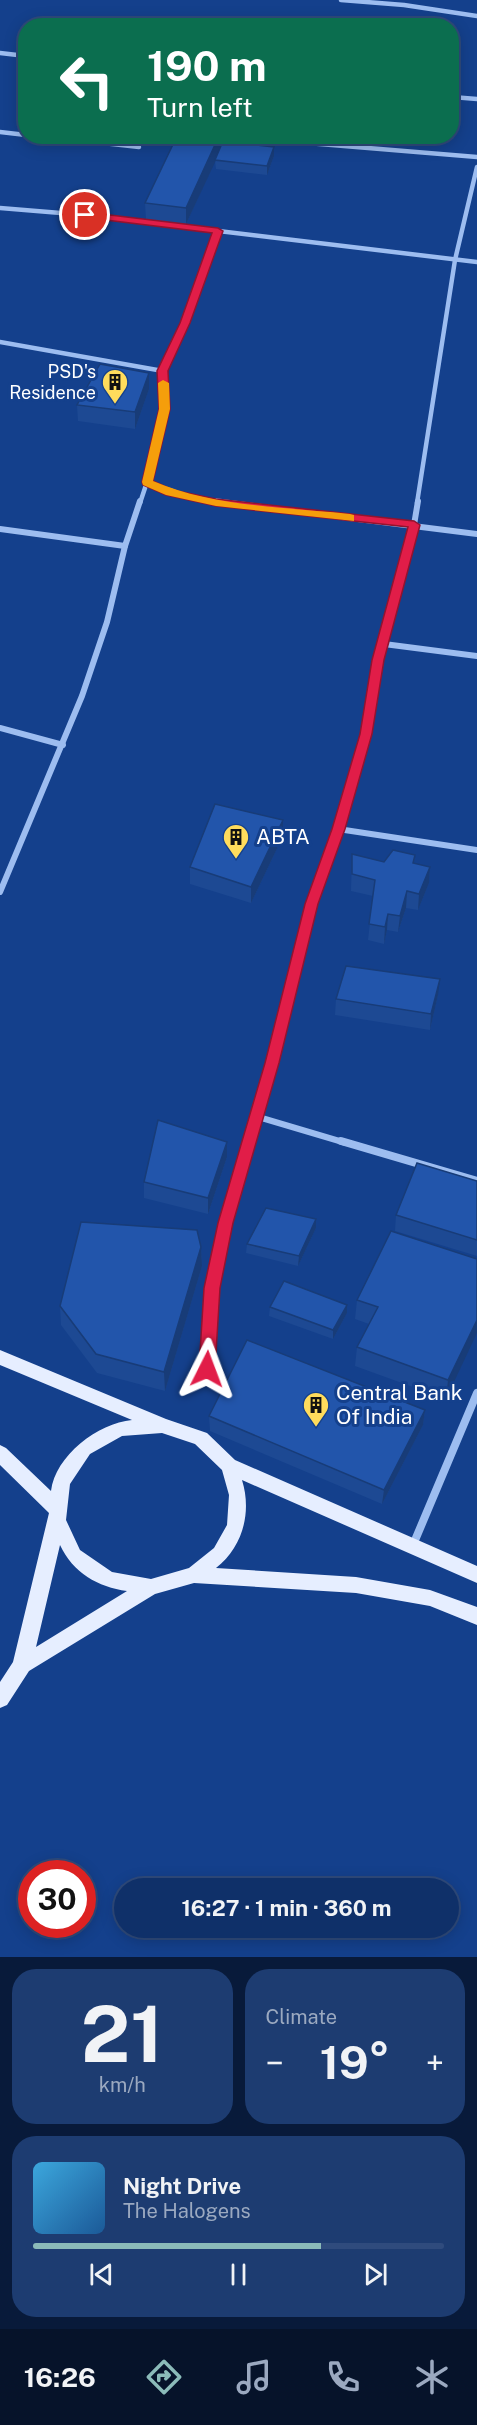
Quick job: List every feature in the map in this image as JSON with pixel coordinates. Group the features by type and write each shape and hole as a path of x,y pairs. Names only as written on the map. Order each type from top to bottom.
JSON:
{"main road":[{"path":"0,1357 162,1425 201,1438 229,1466 477,1575"},
{"path":"0,1699 22,1665 57,1515 61,1482 84,1449 119,1429 162,1425"},
{"path":"0,1453 57,1515 74,1556 108,1580 151,1587"},
{"path":"194,1575 220,1554 236,1526 238,1495 229,1466"},
{"path":"22,1665 151,1587 194,1575 356,1585 430,1598 477,1616"}],"street":[{"path":"342,0 405,3 477,16"},
{"path":"0,53 18,55"},
{"path":"459,98 477,99"},
{"path":"0,132 18,134"},
{"path":"112,144 139,147"},
{"path":"320,144 477,157"},
{"path":"207,1369 212,1288 226,1223 272,1063 312,904 338,829 366,734 378,660 414,525 455,260 477,166"},
{"path":"0,208 477,262"},
{"path":"0,892 44,784 63,745 115,600 125,546 147,482 165,409 163,371 185,323 218,231"},
{"path":"0,342 163,371"},
{"path":"147,482 170,492 216,503 477,534"},
{"path":"0,529 125,546"},
{"path":"384,644 477,656"},
{"path":"0,729 63,745"},
{"path":"338,829 477,850"},
{"path":"255,1116 477,1181"},
{"path":"412,1547 477,1393"}],"building":[{"path":"173,144 215,144 186,208 145,203"},
{"path":"222,144 274,147 267,166 215,160"},
{"path":"100,364 149,373 135,412 77,405"},
{"name":"ABTA","path":"215,804 283,820 251,887 190,867"},
{"path":"393,850 415,855 413,863 430,867 419,894 407,891 400,916 388,914 385,927 369,924 375,880 352,874 352,854 384,862"},
{"path":"346,966 440,979 431,1014 336,999"},
{"path":"158,1120 227,1142 208,1198 144,1182"},
{"path":"417,1163 477,1181 477,1240 396,1215"},
{"path":"266,1208 316,1219 299,1256 247,1244"},
{"path":"81,1222 197,1230 201,1247 164,1372 96,1354 60,1306"},
{"path":"391,1231 477,1259 477,1320 448,1380 357,1347 378,1307 357,1300"},
{"path":"284,1281 347,1305 333,1330 270,1307"},
{"name":"Central Bank Of India","path":"247,1340 425,1410 384,1490 209,1416"}],"slow traffic":[{"path":"163,383 165,409 147,482 170,492 216,503 350,518"}],"place":[{"name":"PSD's Residence","path":"115,405"},
{"name":"ABTA","path":"236,860"},
{"name":"Central Bank Of India","path":"316,1428"}],"route":[{"path":"85,215 218,231 185,323 163,371 165,409 147,482 170,492 216,503 414,525 378,660 366,734 338,829 312,904 272,1063 250,1132 226,1223 212,1288 207,1369"}]}
